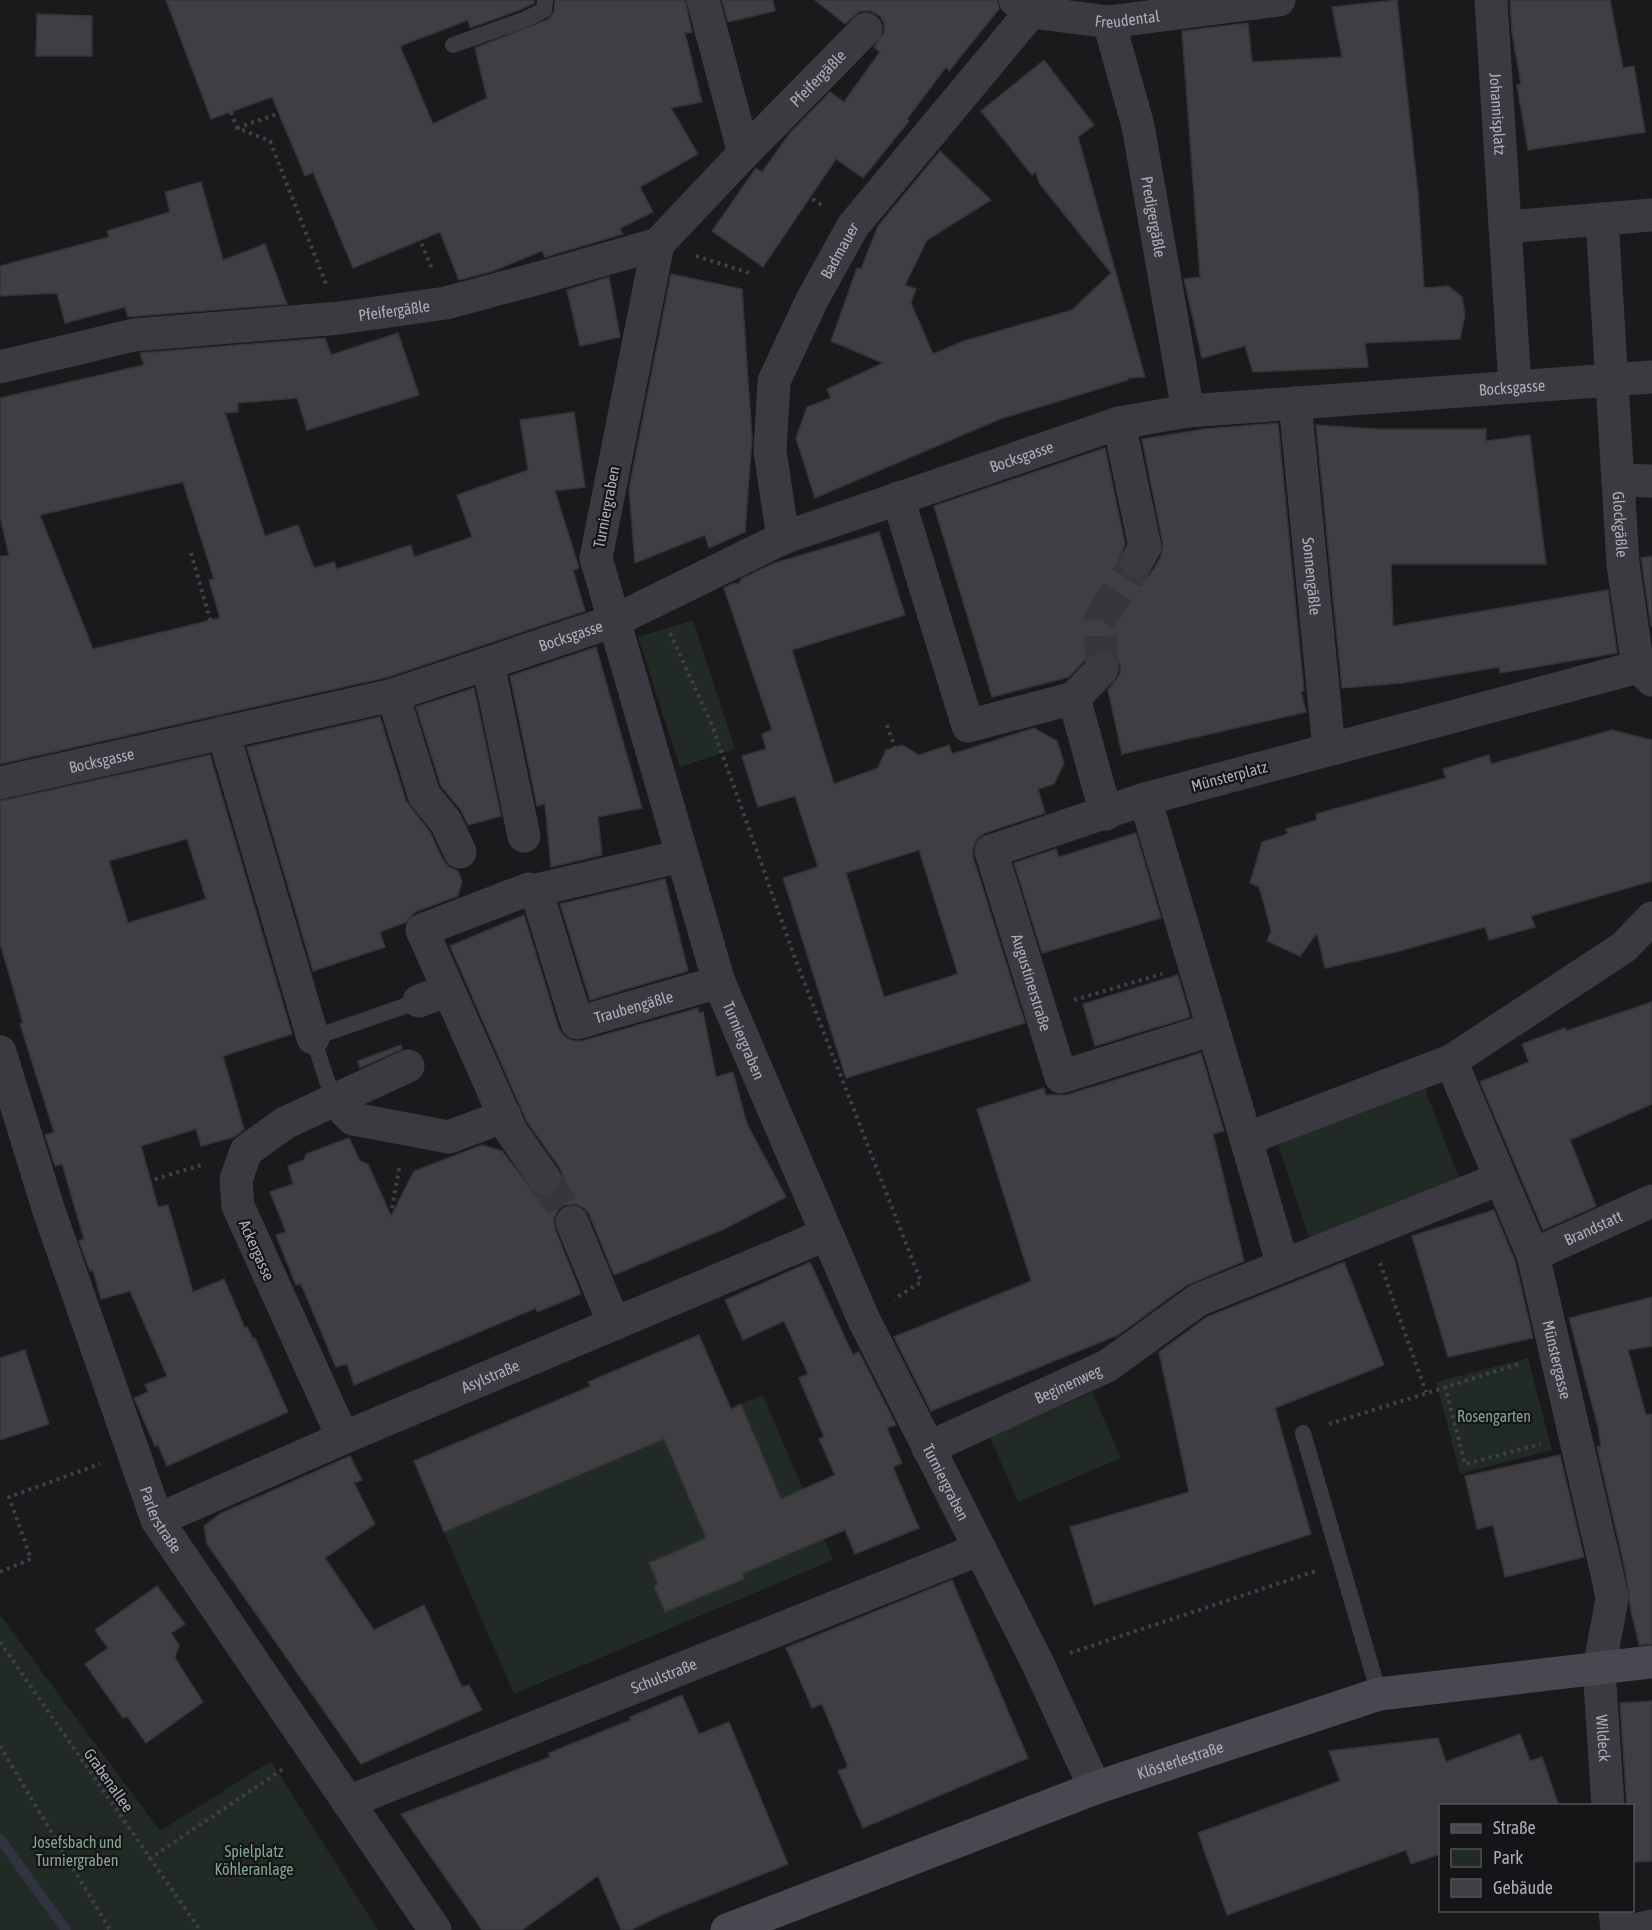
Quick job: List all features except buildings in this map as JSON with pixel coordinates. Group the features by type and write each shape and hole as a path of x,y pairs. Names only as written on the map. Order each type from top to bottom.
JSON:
{"street":[{"path":"703,0 744,153"},
{"name":"Freudental","path":"1023,6 1109,22 1279,0"},
{"name":"Johannisplatz","path":"1491,0 1515,387"},
{"name":"Badmauer","path":"783,538 770,451 774,381 812,300 853,226 1023,6"},
{"name":"Predigergäßle","path":"1109,22 1138,126 1188,411"},
{"name":"Pfeifergäßle","path":"0,367 134,335 448,308 658,244 866,28"},
{"path":"1505,227 1652,215"},
{"path":"1602,219 1612,380"},
{"name":"Turniergraben","path":"658,244 596,558 719,982 825,1235 863,1318 1038,1664 1095,1788"},
{"name":"Bocksgasse","path":"0,783 393,695 614,621 783,538 1119,423 1188,411 1652,377"},
{"name":"Glockgäßle","path":"1612,380 1623,564 1645,673"},
{"name":"Sonnengäßle","path":"1295,403 1329,749"},
{"path":"1119,423 1145,547 1137,561"},
{"path":"1618,480 1652,481"},
{"path":"898,498 968,726 1074,698 1102,669"},
{"path":"488,664 524,836"},
{"name":"Münsterplatz","path":"1145,799 1329,749 1645,673"},
{"path":"393,695 424,795 446,822 460,852"},
{"path":"1074,698 1106,814"},
{"path":"232,730 313,1038"},
{"path":"1145,799 1283,1266 1499,1179"},
{"name":"Augustinerstraße","path":"1145,799 991,851 1061,1077 1213,1029"},
{"path":"544,1178 511,1131 505,1116 433,996 422,930 529,889 536,890 682,856"},
{"name":"Traubengäßle","path":"536,890 577,1023 719,982"},
{"path":"1246,1139 1451,1061 1624,946 1652,918"},
{"name":"Parlerstraße","path":"0,1052 48,1211 156,1520 435,1930"},
{"name":"Münstergasse","path":"1451,1061 1533,1255 1557,1353 1612,1599 1599,1669"},
{"path":"246,1151 285,1123 333,1098 408,1066"},
{"path":"333,1098 353,1119 405,1137 449,1137 505,1116"},
{"name":"Ackergasse","path":"246,1151 236,1180 238,1206 343,1438"},
{"name":"Brandstatt","path":"1533,1255 1652,1201"},
{"path":"572,1222 614,1324"},
{"name":"Asylstraße","path":"156,1520 343,1438 825,1235"},
{"name":"Beginenweg","path":"928,1448 1107,1366 1198,1300 1283,1266"},
{"name":"Schulstraße","path":"348,1802 980,1549"},
{"name":"Klösterlestraße","path":"727,1930 1095,1788 1379,1694 1652,1662"},
{"name":"Wildeck","path":"1599,1669 1608,1804"},
{"path":"1615,1912 1617,1930"},
{"path":"1634,1930 1652,1926"}],"lane":[{"path":"453,45 526,20 544,10 545,0"},
{"path":"333,1098 313,1038 433,996"},
{"path":"1303,1433 1379,1694"}],"path":[{"path":"237,128 356,86 362,102"},
{"path":"231,112 237,128 270,141 340,318"},
{"path":"744,153 853,226"},
{"path":"410,216 448,308"},
{"path":"658,244 753,274"},
{"path":"191,553 232,730"},
{"path":"656,602 712,725 796,961 921,1282 863,1318"},
{"path":"887,725 895,748"},
{"path":"1039,1010 1194,965"},
{"path":"392,1208 405,1137"},
{"path":"48,1211 246,1151"},
{"path":"1393,1299 1426,1392"},
{"path":"1303,1433 1445,1386 1557,1353"},
{"path":"1522,1363 1525,1375"},
{"path":"1445,1386 1465,1464 1543,1444 1540,1432"},
{"path":"0,1572 31,1559 9,1497 132,1453"},
{"path":"1038,1664 1340,1564"},
{"name":"Grabenallee","path":"0,1642 200,1930"},
{"path":"0,1746 111,1930"},
{"path":"149,1859 312,1749"}],"green space":[{"path":"693,620 735,749 680,767 638,637"},
{"path":"1425,1089 1461,1183 1309,1238 1276,1138"},
{"name":"Rosengarten","path":"1528,1358 1552,1450 1460,1474 1436,1382"},
{"path":"1092,1392 1121,1458 1018,1502 990,1437"},
{"path":"763,1395 833,1560 514,1694 444,1532 664,1439 706,1538 649,1563 658,1584 654,1587 665,1612 743,1579 742,1574 805,1547 784,1506 741,1404"},
{"name":"Josefsbach und Turniergraben","path":"0,1615 160,1831 271,1761 378,1930 0,1930"}],"waterway":[{"path":"0,1839 66,1930"}],"tunnel":[{"path":"1102,669 1100,620 1137,561"},
{"path":"544,1178 572,1222"}],"park label":[{"name":"Spielplatz Köhleranlage","path":"254,1860"}]}
